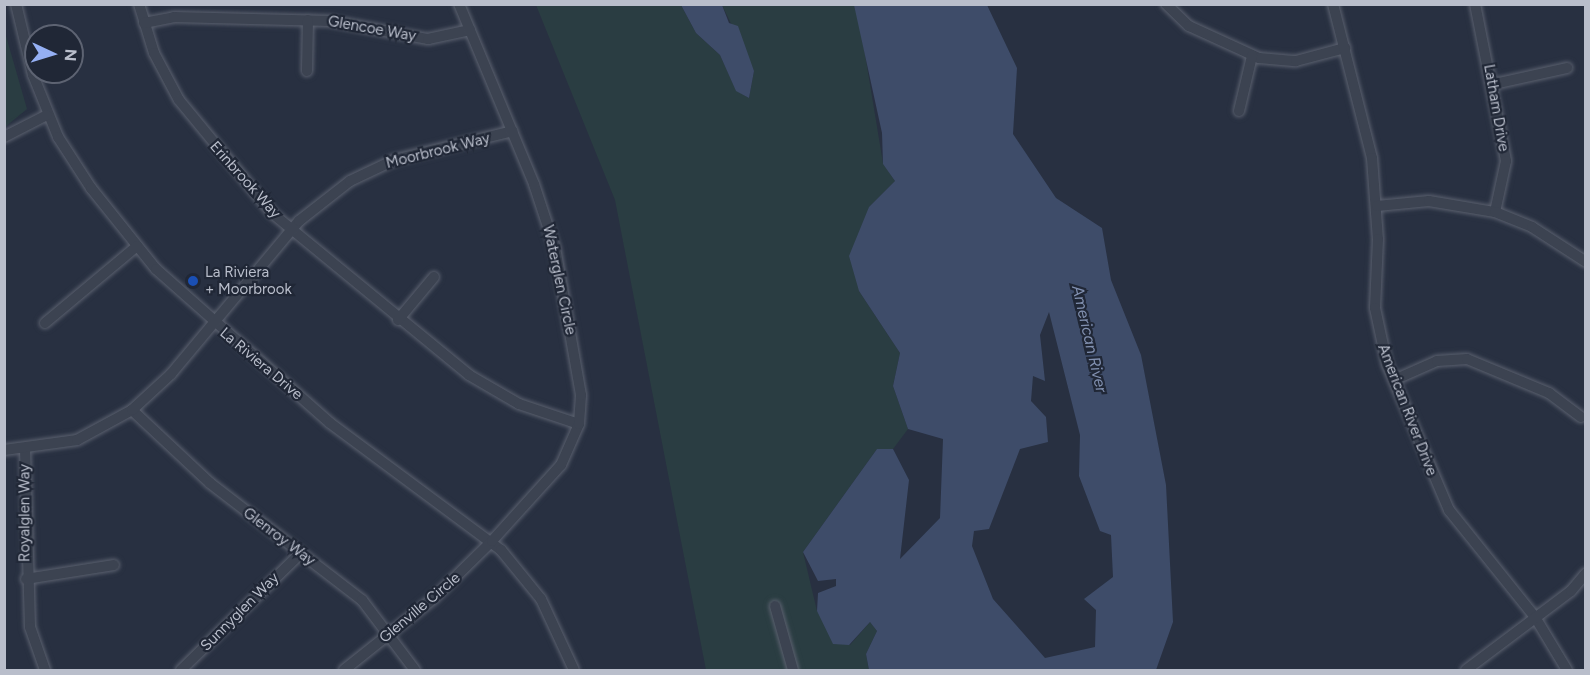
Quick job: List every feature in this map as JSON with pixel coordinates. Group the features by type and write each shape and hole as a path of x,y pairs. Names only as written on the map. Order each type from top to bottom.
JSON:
{"street":[{"name":"La Riviera Drive","path":"15,4 47,115 74,163 137,246 213,324 330,423 492,541 541,599 574,670"},
{"name":"Erinbrook Way","path":"139,4 144,23 168,82 191,118 291,230 398,320 499,394 579,424"},
{"name":"Waterglen Circle","path":"459,4 513,131 545,216 562,280 581,395 579,424 561,465 492,541"},
{"path":"1166,4 1189,26 1252,56 1296,61 1345,48"},
{"name":"American River Drive","path":"1333,4 1365,126 1377,206 1375,308 1394,380 1449,510 1535,617 1567,670"},
{"name":"Latham Drive","path":"1475,4 1494,84 1506,161 1495,212"},
{"name":"Glencoe Way","path":"144,23 174,17 344,22 406,38 470,30"},
{"name":"Glencoe Way","path":"307,71 308,20"},
{"path":"1239,111 1252,56"},
{"path":"1494,84 1567,68"},
{"path":"4,137 47,115"},
{"name":"Moorbrook Way","path":"213,324 291,230 336,190 371,169 513,131"},
{"path":"1377,206 1429,201 1495,212 1532,227 1586,262"},
{"path":"45,323 137,246"},
{"path":"398,320 434,277"},
{"path":"4,450 84,437 132,410 213,324"},
{"path":"1394,380 1437,361 1467,359 1550,393 1581,417"},
{"name":"Glenroy Way","path":"132,410 210,483 362,600 416,670"},
{"name":"Royalglen Way","path":"25,448 26,579 32,635 45,670"},
{"name":"Glenville Circle","path":"344,670 390,634 492,541"},
{"name":"Sunnyglen Way","path":"181,670 300,554"},
{"name":"Royalglen Way","path":"26,579 114,565"},
{"path":"1466,670 1535,617 1586,573"},
{"path":"776,606 793,670"}],"green space":[{"path":"536,5 681,5 696,33 720,55 736,90 749,98 754,71 722,5 854,5 858,12 883,163 895,181 869,207 859,291 900,353 893,386 908,429 893,449 877,449 803,552 817,611 850,645 870,622 877,631 866,654 869,670 706,670 615,200"},
{"path":"4,29 27,109 5,127 4,127"}],"water":[{"path":"681,5 722,5 729,23 738,26 754,71 749,98 736,91 720,55 696,33"},
{"name":"American River","path":"854,5 987,5 1017,68 1013,134 1056,198 1102,228 1111,280 1141,355 1166,485 1173,622 1156,670 869,670 866,654 877,631 870,622 849,645 833,644 817,611 818,593 836,586 836,579 818,581 803,552 877,449 893,449 909,480 900,559 940,518 943,439 908,429 893,386 900,353 859,291 849,256 869,207 895,181 883,164 882,133","holes":["1049,312 1080,435 1079,476 1100,531 1111,535 1113,577 1084,599 1096,610 1095,647 1045,658 993,599 972,546 974,531 989,529 1020,449 1048,442 1046,417 1031,401 1033,376 1045,381 1040,335"]}],"place":[{"name":"La Riviera + Moorbrook","path":"193,281"}]}
